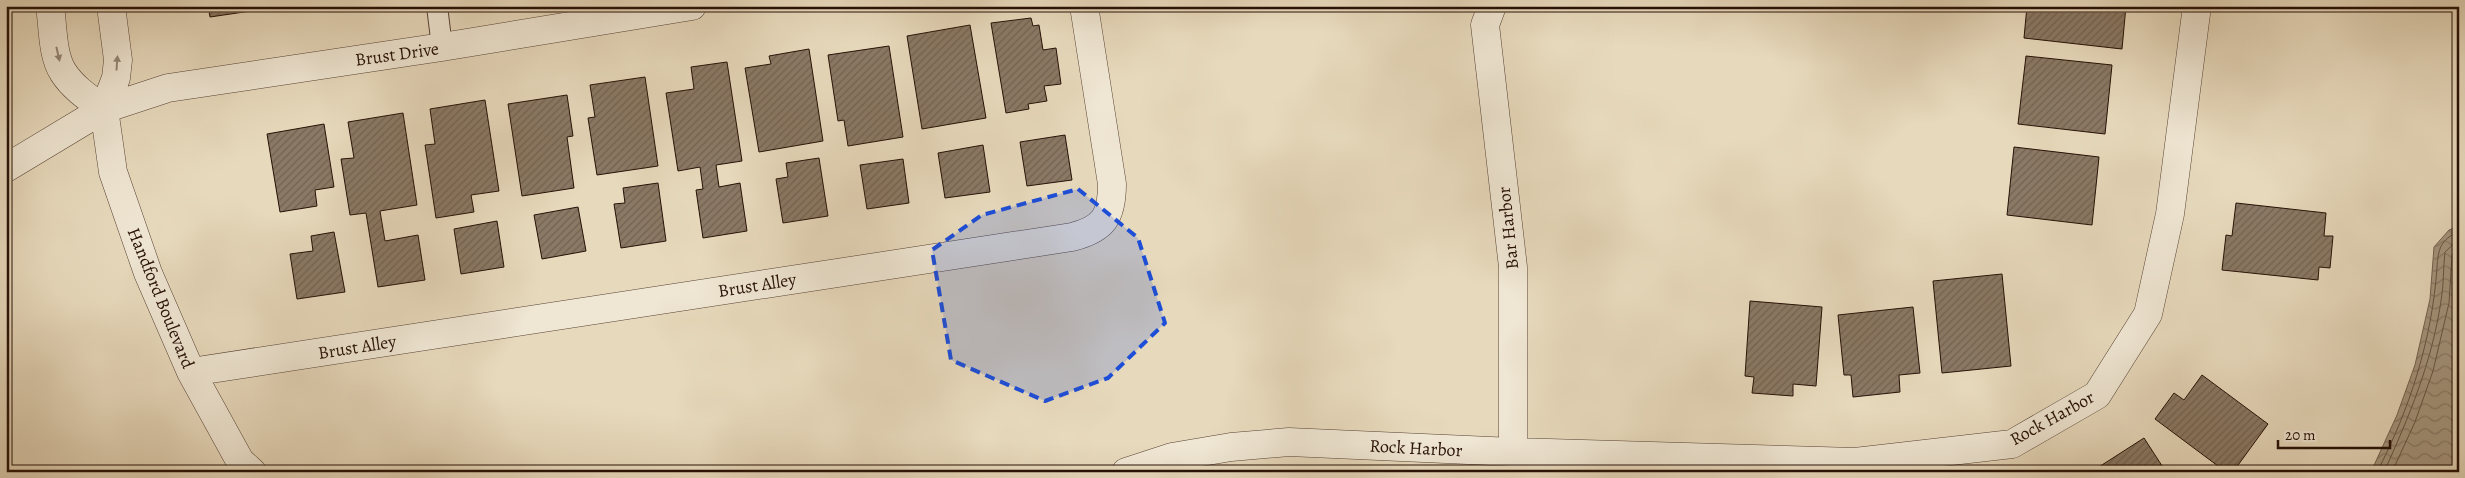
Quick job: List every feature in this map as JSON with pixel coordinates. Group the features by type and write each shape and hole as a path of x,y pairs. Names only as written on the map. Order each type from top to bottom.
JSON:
{"street":[{"path":"50,6 57,53 62,72 76,88 104,110"},
{"name":"Handford Boulevard","path":"112,6 118,60 116,78 104,110 113,172 148,273 190,372 240,461 252,472"},
{"name":"Brust Drive","path":"6,168 104,110 168,88 442,48 692,6"},
{"name":"Brust Alley","path":"190,372 1063,238 1091,232 1108,214 1112,200 1112,184 1084,6"},
{"name":"Bar Harbor","path":"1492,6 1485,25 1513,267 1513,452"},
{"name":"Rock Harbor","path":"1126,472 1172,457 1231,447 1289,442 1513,452 1855,462 2012,444 2097,395 2148,314 2170,214 2197,6"}],"lane":[{"path":"437,6 442,48"}],"highlighted area":[{"path":"1078,189 1138,238 1165,323 1108,378 1045,401 951,360 932,250 982,215"}],"water":[{"path":"2459,226 2459,472 2371,472 2397,415 2415,365 2430,299 2434,247 2449,230"}],"building":[{"path":"208,6 285,6 210,17"},
{"path":"2027,6 2126,6 2122,49 2024,38"},
{"path":"1031,18 1033,26 1039,25 1043,50 1056,48 1061,84 1044,86 1047,101 1028,104 1029,109 1006,113 991,23"},
{"path":"970,25 986,118 922,129 907,36"},
{"path":"889,46 903,137 848,146 844,120 838,121 828,55"},
{"path":"809,49 823,141 759,152 745,68 771,64 769,56"},
{"path":"2026,56 2112,65 2105,134 2018,124"},
{"path":"727,62 742,161 716,165 719,187 740,183 747,231 703,238 696,190 703,189 700,167 678,171 666,93 694,89 691,67"},
{"path":"645,77 658,166 597,175 588,118 595,117 590,85"},
{"path":"567,95 573,136 567,137 574,188 522,196 508,104"},
{"path":"485,100 499,191 471,195 474,212 436,218 425,145 435,144 430,109"},
{"path":"403,113 417,205 380,211 385,241 418,235 425,280 378,287 366,213 350,215 341,159 354,158 348,122"},
{"path":"324,124 334,187 315,190 317,206 280,212 267,134"},
{"path":"1065,135 1072,180 1027,186 1020,142"},
{"path":"983,145 990,192 945,198 938,153"},
{"path":"2014,147 2099,157 2092,225 2007,215"},
{"path":"819,158 828,216 783,223 776,179 788,177 786,163"},
{"path":"903,159 909,203 867,209 860,165"},
{"path":"658,183 666,241 621,248 614,204 625,203 623,188"},
{"path":"2236,203 2326,213 2324,236 2333,236 2330,268 2319,267 2318,280 2222,270 2226,235 2232,236"},
{"path":"578,207 586,251 542,259 534,215"},
{"path":"497,221 504,267 461,274 454,229"},
{"path":"334,232 345,292 297,299 290,254 313,251 311,236"},
{"path":"2002,274 2011,366 1942,373 1933,281"},
{"path":"1750,301 1822,307 1816,386 1793,384 1793,396 1752,393 1754,377 1745,376"},
{"path":"1913,307 1920,373 1899,375 1900,392 1853,397 1851,375 1844,375 1838,315"},
{"path":"2202,375 2268,424 2233,472 2226,472 2155,419 2174,393 2184,400"},
{"path":"2144,438 2166,472 2091,472"}]}
